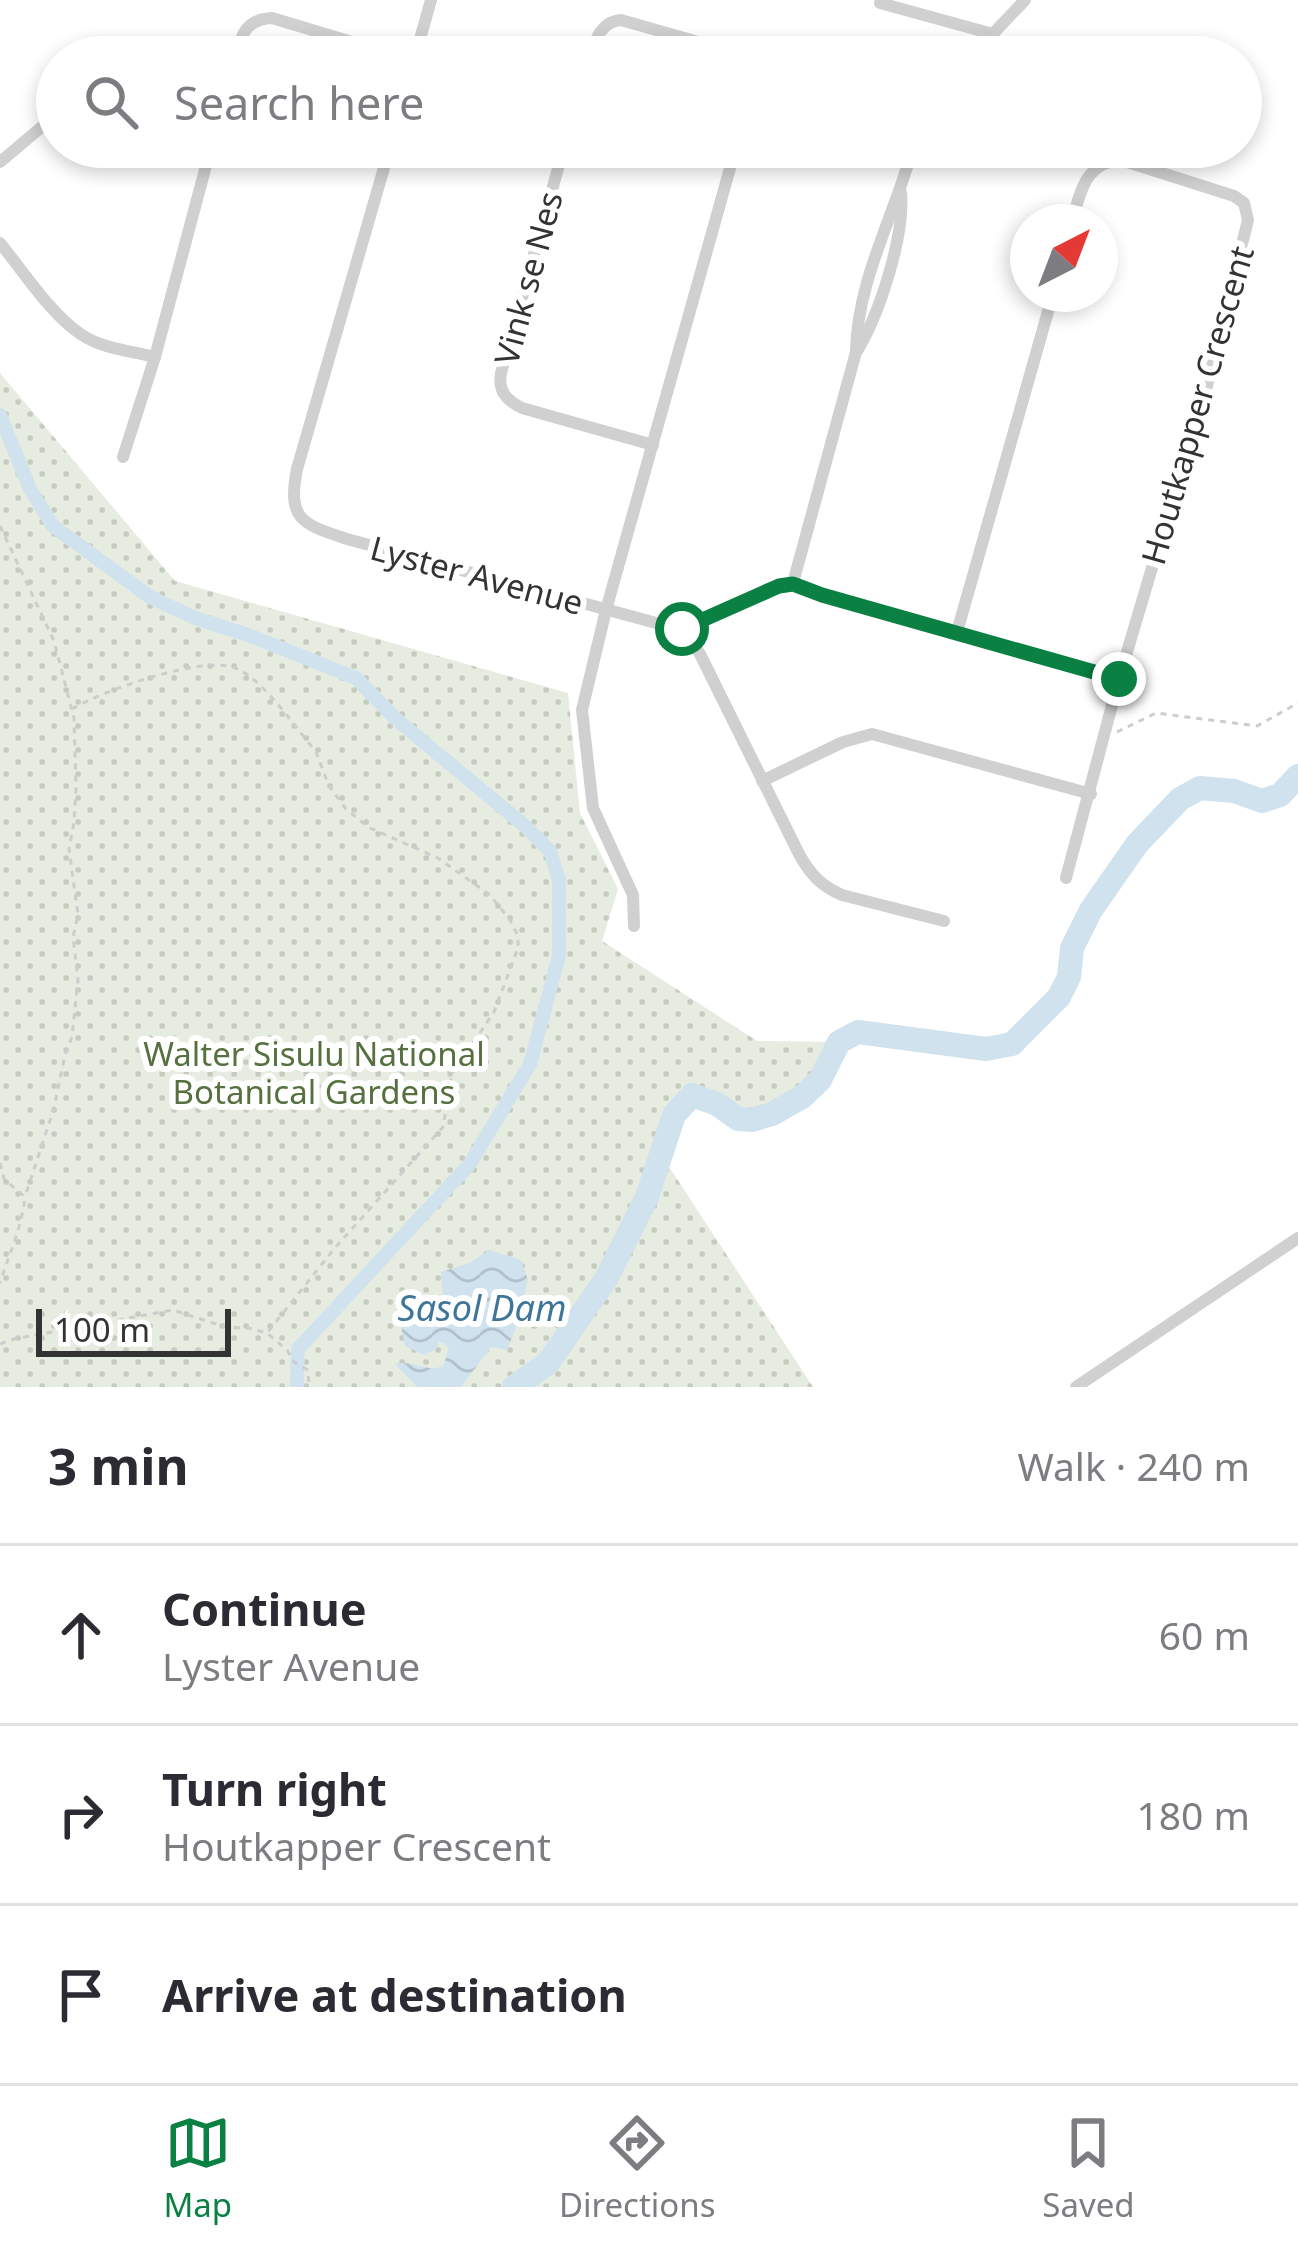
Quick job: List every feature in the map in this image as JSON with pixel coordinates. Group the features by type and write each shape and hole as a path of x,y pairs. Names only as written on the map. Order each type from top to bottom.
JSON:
{"street":[{"path":"422,36 431,0"},
{"path":"880,3 992,34 1025,0"},
{"path":"243,36 258,19 272,18 332,36"},
{"path":"599,36 613,20 677,36"},
{"path":"0,162 36,132"},
{"path":"123,457 205,168"},
{"name":"Lyster Avenue","path":"383,168 297,469 291,497 298,516 315,529 347,539 682,629"},
{"name":"Vink se Nes","path":"558,168 502,373 502,391 522,408 653,445"},
{"path":"634,926 633,895 593,808 584,691 730,168"},
{"path":"793,584 856,352 876,313 889,271 908,168"},
{"name":"Houtkapper Crescent","path":"1078,204 1087,176 1097,168"},
{"name":"Houtkapper Crescent","path":"1066,878 1119,679 1188,463 1248,220 1244,202 1234,196 1146,168"},
{"path":"0,243 63,320 85,337 155,357"},
{"path":"957,632 1048,312"},
{"path":"944,922 842,895 816,879 799,854 700,654 682,629 793,584 1119,679"},
{"path":"762,781 843,742 872,734 1090,794"},
{"path":"1076,1387 1298,1238"}],"path":[{"path":"0,526 54,641 72,709 76,788 69,849 78,915 73,937 78,980 72,1037 25,1197 23,1222 0,1282"},
{"path":"72,709 95,695 153,678 209,666 237,668 316,752 329,787 346,809 368,827 438,858 472,881 499,904 518,935 517,956 494,1012 452,1074 443,1126 267,1333"},
{"path":"1105,739 1156,713 1257,726 1298,703"},
{"path":"0,1163 4,1179 25,1197"},
{"path":"0,1345 172,1310 225,1327 267,1333 308,1370 309,1387"}],"green space":[{"name":"Walter Sisulu National Botanical Gardens","path":"0,373 175,581 568,693 580,813 618,889 602,941 757,1041 839,1042 827,1075 802,1097 752,1120 692,1096 677,1110 662,1156 813,1387 0,1387"}],"water":[{"name":"Sasol Dam","path":"489,1250 521,1260 528,1280 507,1350 491,1347 461,1387 417,1387 395,1364 437,1368 443,1366 449,1349 439,1342 424,1355 405,1346 401,1326 443,1300 441,1272 470,1263"}],"waterway":[{"path":"0,415 30,489 53,526 150,597 356,678 397,720 525,826 550,851 559,880 559,956 530,1064 469,1165 298,1349 297,1387"},
{"path":"514,1387 548,1363 606,1279 647,1197 674,1115 692,1095 738,1119 772,1114 820,1080 839,1042 858,1032 986,1049 1012,1044 1059,997 1069,977 1072,948 1091,910 1137,844 1180,799 1200,788 1234,791 1262,801 1280,795 1298,776"}],"route":[{"path":"682,629 793,584 1119,679"}]}
